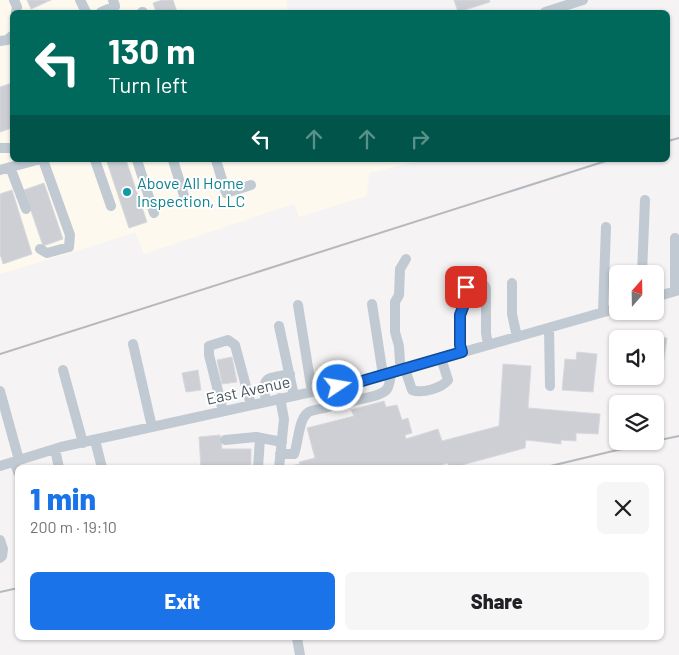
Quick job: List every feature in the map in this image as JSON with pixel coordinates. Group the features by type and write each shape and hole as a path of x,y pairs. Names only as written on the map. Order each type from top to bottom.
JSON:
{"street":[{"path":"106,10 115,6 113,0"},
{"path":"551,10 581,0"},
{"path":"22,162 5,168 26,209"},
{"path":"40,249 47,253 69,247 70,236 44,162"},
{"path":"96,162 111,206"},
{"path":"138,162 154,213"},
{"path":"174,162 185,199"},
{"path":"217,162 226,193 251,185"},
{"path":"642,265 645,200"},
{"path":"603,312 606,227"},
{"path":"664,295 677,291 675,238"},
{"path":"406,258 400,269 395,332 400,346 400,362 412,390 418,392 444,385 448,380 441,358"},
{"path":"462,352 460,345 460,315 465,302 466,287 470,281 480,281 484,283 486,288 486,333 488,345"},
{"path":"512,283 512,314 517,337"},
{"path":"337,402 382,393 388,388 387,374 372,304"},
{"path":"298,305 312,392"},
{"name":"East Avenue","path":"0,466 83,442 387,374 609,310"},
{"path":"279,326 294,396"},
{"path":"549,328 550,386"},
{"path":"223,411 209,355 209,346 228,340 235,345 251,405"},
{"path":"133,344 152,427"},
{"path":"63,370 83,442"},
{"path":"266,402 264,388 266,381 290,374"},
{"path":"280,454 294,454 303,417 309,411 332,407 337,402 338,386"},
{"path":"0,391 17,465"},
{"path":"279,465 284,419 280,398"},
{"path":"225,440 260,438 282,442"},
{"path":"258,465 260,438"},
{"path":"95,440 101,465"},
{"path":"55,449 59,465"},
{"path":"0,540 3,549 0,558"},
{"path":"297,640 300,655"}],"shaded area":[{"path":"0,0 286,0 287,6 287,10 10,10 10,162 414,162 369,173 367,196 299,217 294,204 144,254 135,233 0,274"}],"building":[{"path":"27,0 51,0 31,9"},
{"path":"162,0 173,0 176,10 155,10 153,3"},
{"path":"454,0 489,0 490,2 464,10 457,10"},
{"path":"10,84 10,129 0,132 0,87"},
{"name":"Above All Home Inspection, LLC","path":"107,162 127,162 147,222 129,228"},
{"path":"44,183 63,239 43,246 24,190"},
{"path":"12,190 32,254 3,264 0,254 0,194"},
{"path":"664,338 667,338 664,358"},
{"path":"577,352 597,354 593,392 562,390 565,359 576,360"},
{"path":"232,357 237,382 222,384 217,360"},
{"path":"503,364 531,366 528,408 600,414 598,434 576,433 576,441 561,440 561,444 526,440 525,448 462,465 448,465 448,463 441,465 295,465 300,464 299,462 315,458 307,428 354,416 351,410 384,401 386,407 397,405 402,420 408,418 412,433 405,435 406,439 438,429 442,441 499,426"},
{"path":"198,370 201,390 186,392 182,373"},
{"path":"220,435 222,449 251,449 251,465 201,465 199,437"}],"railway":[{"path":"670,140 679,138"},
{"path":"0,354 603,162"},
{"path":"664,439 679,436"},
{"path":"555,465 617,450"},
{"path":"0,592 15,589"}],"place":[{"name":"Above All Home Inspection, LLC","path":"127,192"}],"route":[{"path":"338,386 362,381 462,352 460,345 460,315 465,302 466,287"}]}
